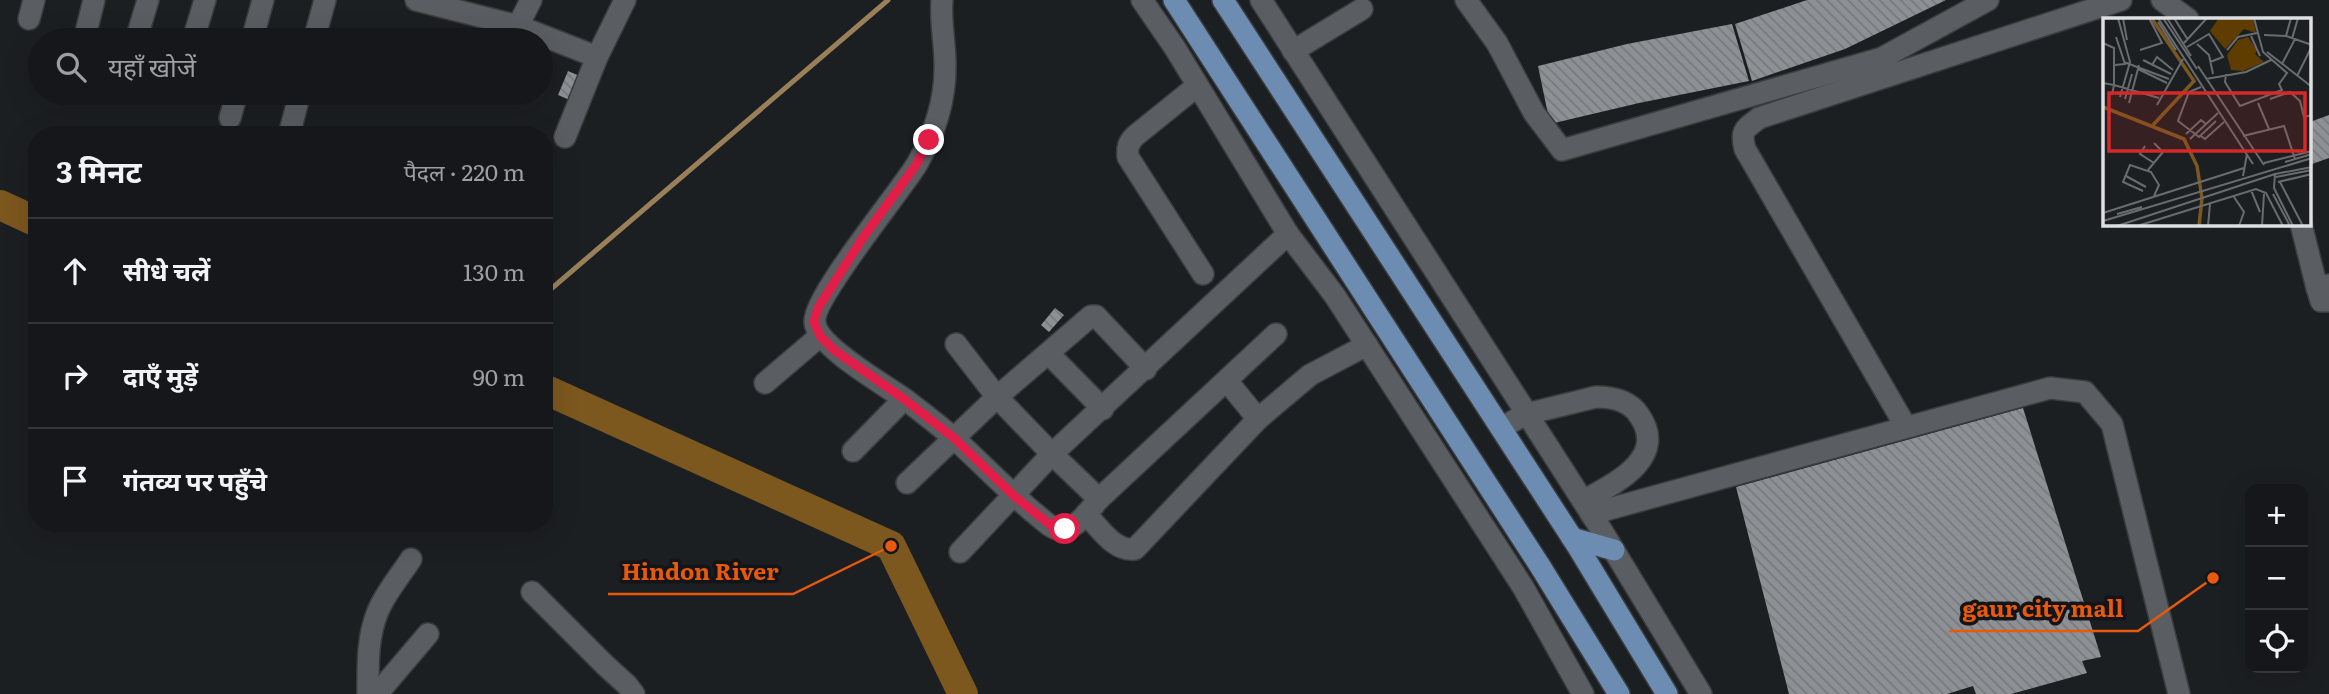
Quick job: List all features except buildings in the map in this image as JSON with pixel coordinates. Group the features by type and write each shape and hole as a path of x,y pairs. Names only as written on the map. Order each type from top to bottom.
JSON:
{"main road":[{"path":"1174,0 1540,566 1619,694"},
{"path":"1223,0 1572,538 1667,694"},
{"path":"1572,538 1614,551"}],"street":[{"path":"87,28 94,0"},
{"path":"140,28 148,0"},
{"path":"197,28 205,0"},
{"path":"255,28 263,0"},
{"path":"317,28 325,0"},
{"path":"416,0 459,5 523,28"},
{"path":"518,26 530,0"},
{"path":"565,137 597,57 625,0"},
{"path":"942,0 946,63 940,110 916,165 862,239 818,308 814,322 820,336 834,350 954,438 1013,495 1054,528 1065,529 1076,525 1202,401 1276,334"},
{"path":"1142,0 1288,234 1335,296 1523,587 1583,694"},
{"path":"1261,0 1587,507 1701,694"},
{"path":"1466,0 1497,43 1534,113 1562,150 1882,58 1988,0"},
{"path":"1906,427 1745,149 1742,138 1745,129 1759,118 2121,0"},
{"path":"2162,0 2187,18"},
{"path":"1293,51 1362,9"},
{"path":"553,40 597,57"},
{"path":"1198,86 1135,136 1129,142 1127,150 1128,158 1203,274"},
{"path":"230,118 234,105"},
{"path":"291,126 297,105"},
{"path":"2302,226 2325,291"},
{"path":"960,552 1052,454 1288,234"},
{"path":"907,483 997,397 1089,317 1094,316 1146,369"},
{"path":"765,383 820,336"},
{"path":"956,344 997,397 1052,454 1093,506 1118,546 1126,550 1135,549 1258,419 1310,375 1367,345"},
{"path":"1049,354 1103,409"},
{"path":"1227,381 1258,419"},
{"path":"1587,507 2050,388 2085,392 2112,424 2179,694"},
{"path":"1501,428 1526,414 1596,397 1608,397 1636,410 1643,420 1648,438 1642,458 1587,507"},
{"path":"853,451 904,399"},
{"path":"368,694 373,626 384,599 411,559"},
{"path":"532,592 628,685 634,694"},
{"path":"377,694 428,634"}],"waterway":[{"path":"553,287 888,0"},
{"path":"0,205 28,218"},
{"path":"553,393 891,546 963,694"}],"place":[{"name":"Hindon River","path":"891,546"},
{"name":"gaur city mall","path":"2213,578"}],"route":[{"path":"929,140 916,165 862,239 818,308 814,322 820,336 834,350 954,438 1013,495 1054,528 1065,529"}]}
